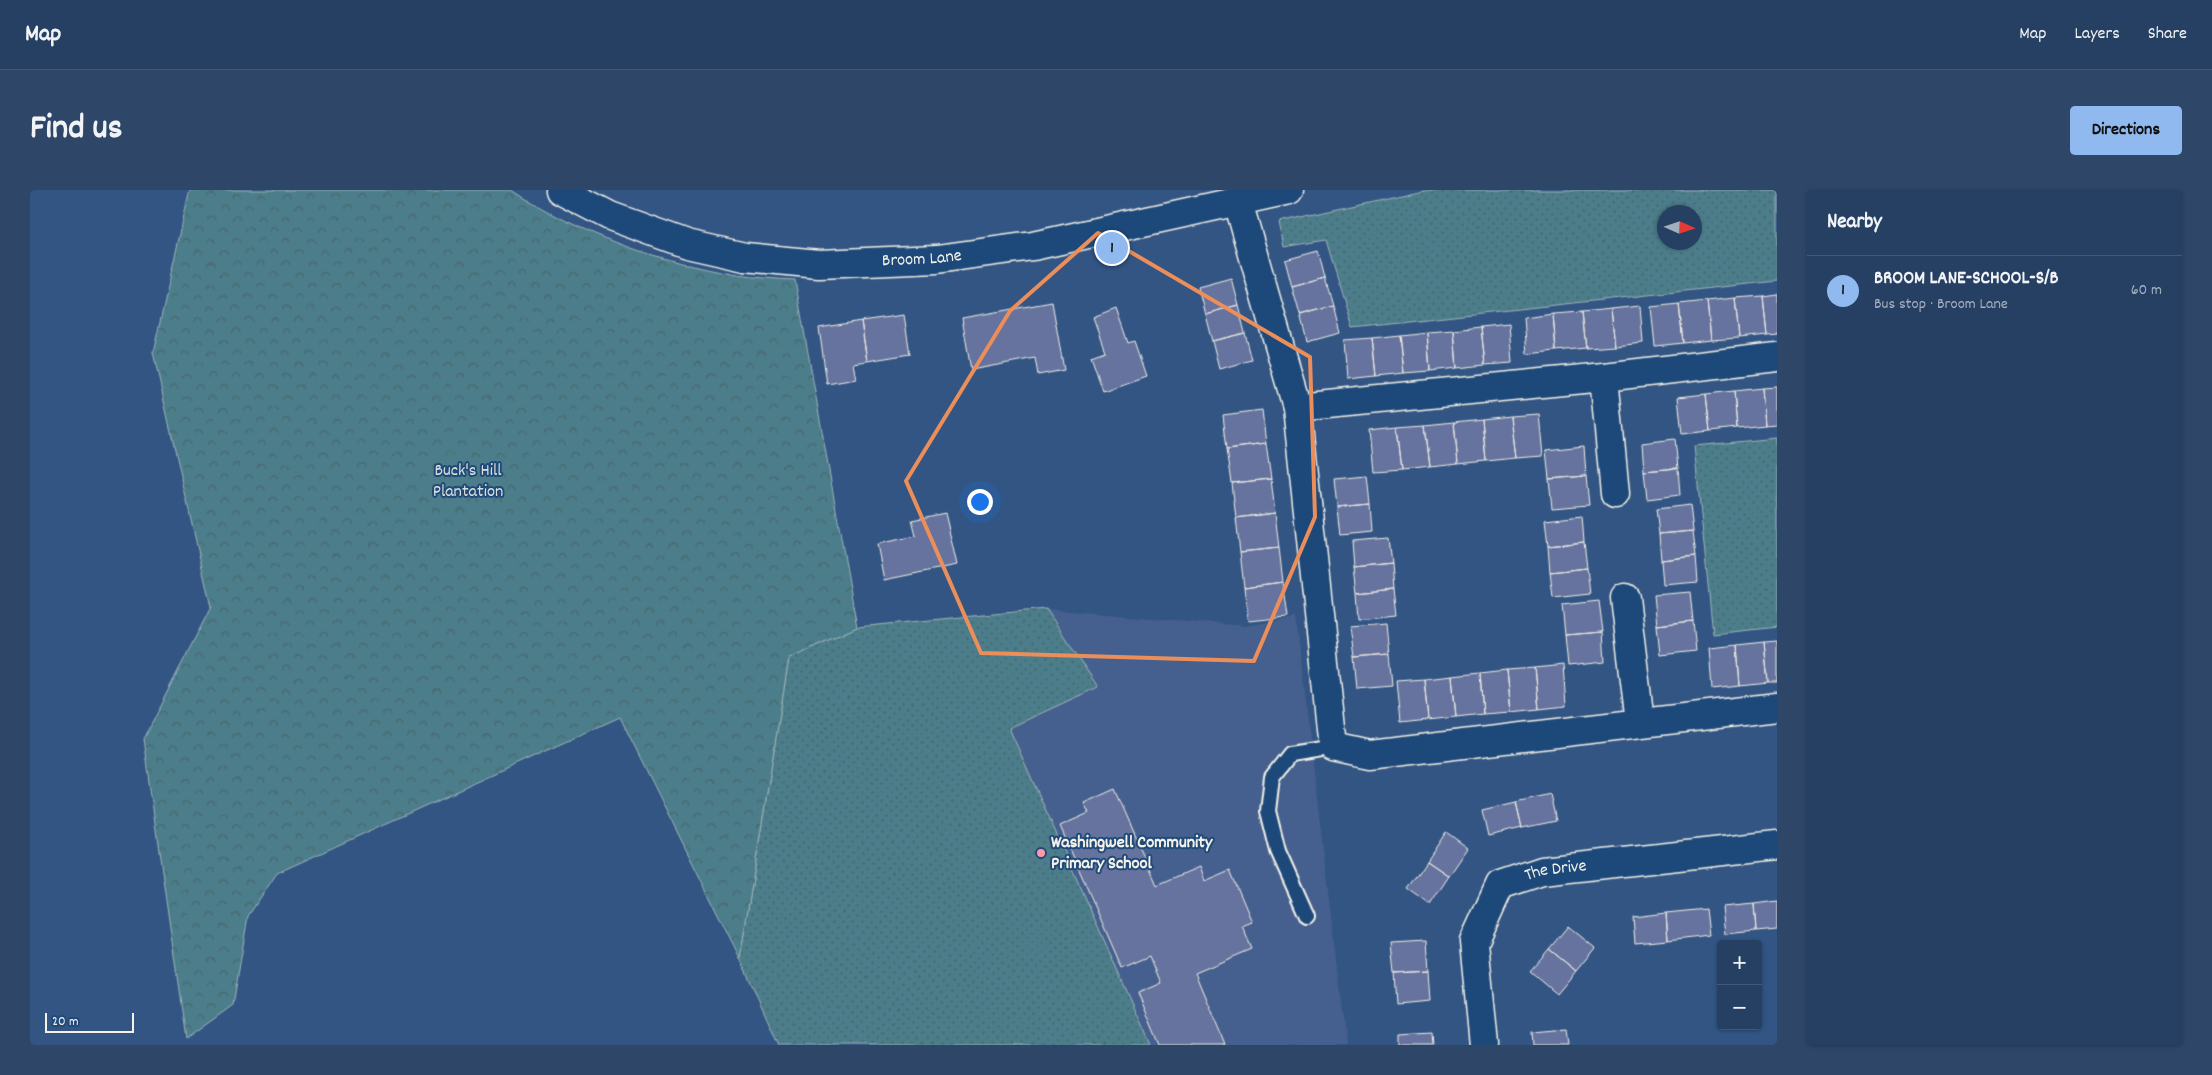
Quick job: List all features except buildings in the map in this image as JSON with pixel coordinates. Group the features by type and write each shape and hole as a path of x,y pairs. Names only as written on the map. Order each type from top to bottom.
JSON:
{"street":[{"name":"Broom Lane","path":"560,190 610,216 687,244 745,257 819,264 938,259 1033,246 1289,190"},
{"path":"1238,202 1296,407 1333,747 1370,756 1777,707"},
{"path":"1296,407 1604,377 1777,357"},
{"path":"1604,377 1615,494"},
{"path":"1625,598 1640,722"},
{"name":"The Drive","path":"1484,1045 1474,942 1500,885 1542,871 1777,845"}],"lane":[{"path":"1307,916 1278,851 1268,811 1272,777 1290,754 1333,747"}],"highlighted area":[{"path":"1098,233 1310,357 1315,517 1254,661 981,653 906,481 1010,311"}],"shaded area":[{"name":"Washingwell Community Primary School","path":"1046,609 1245,626 1296,618 1346,1045 779,1045 740,958 857,627"}],"green space":[{"name":"Buck's Hill Plantation","path":"190,190 512,190 564,220 592,233 649,254 738,275 795,280 857,627 789,658 740,958 620,717 277,873 248,916 233,1005 186,1039 143,739 211,607 153,353"},
{"path":"1424,190 1777,190 1777,281 1352,327 1326,240 1284,247 1279,222"},
{"path":"1777,438 1777,627 1713,634 1694,446"},
{"path":"1046,609 1098,687 1009,728 1151,1045 779,1045 740,958 789,658 857,627"}],"place":[{"name":"BROOM LANE-SCHOOL-S/B","path":"1112,248"},
{"name":"Washingwell Community Primary School","path":"1041,853"}]}
